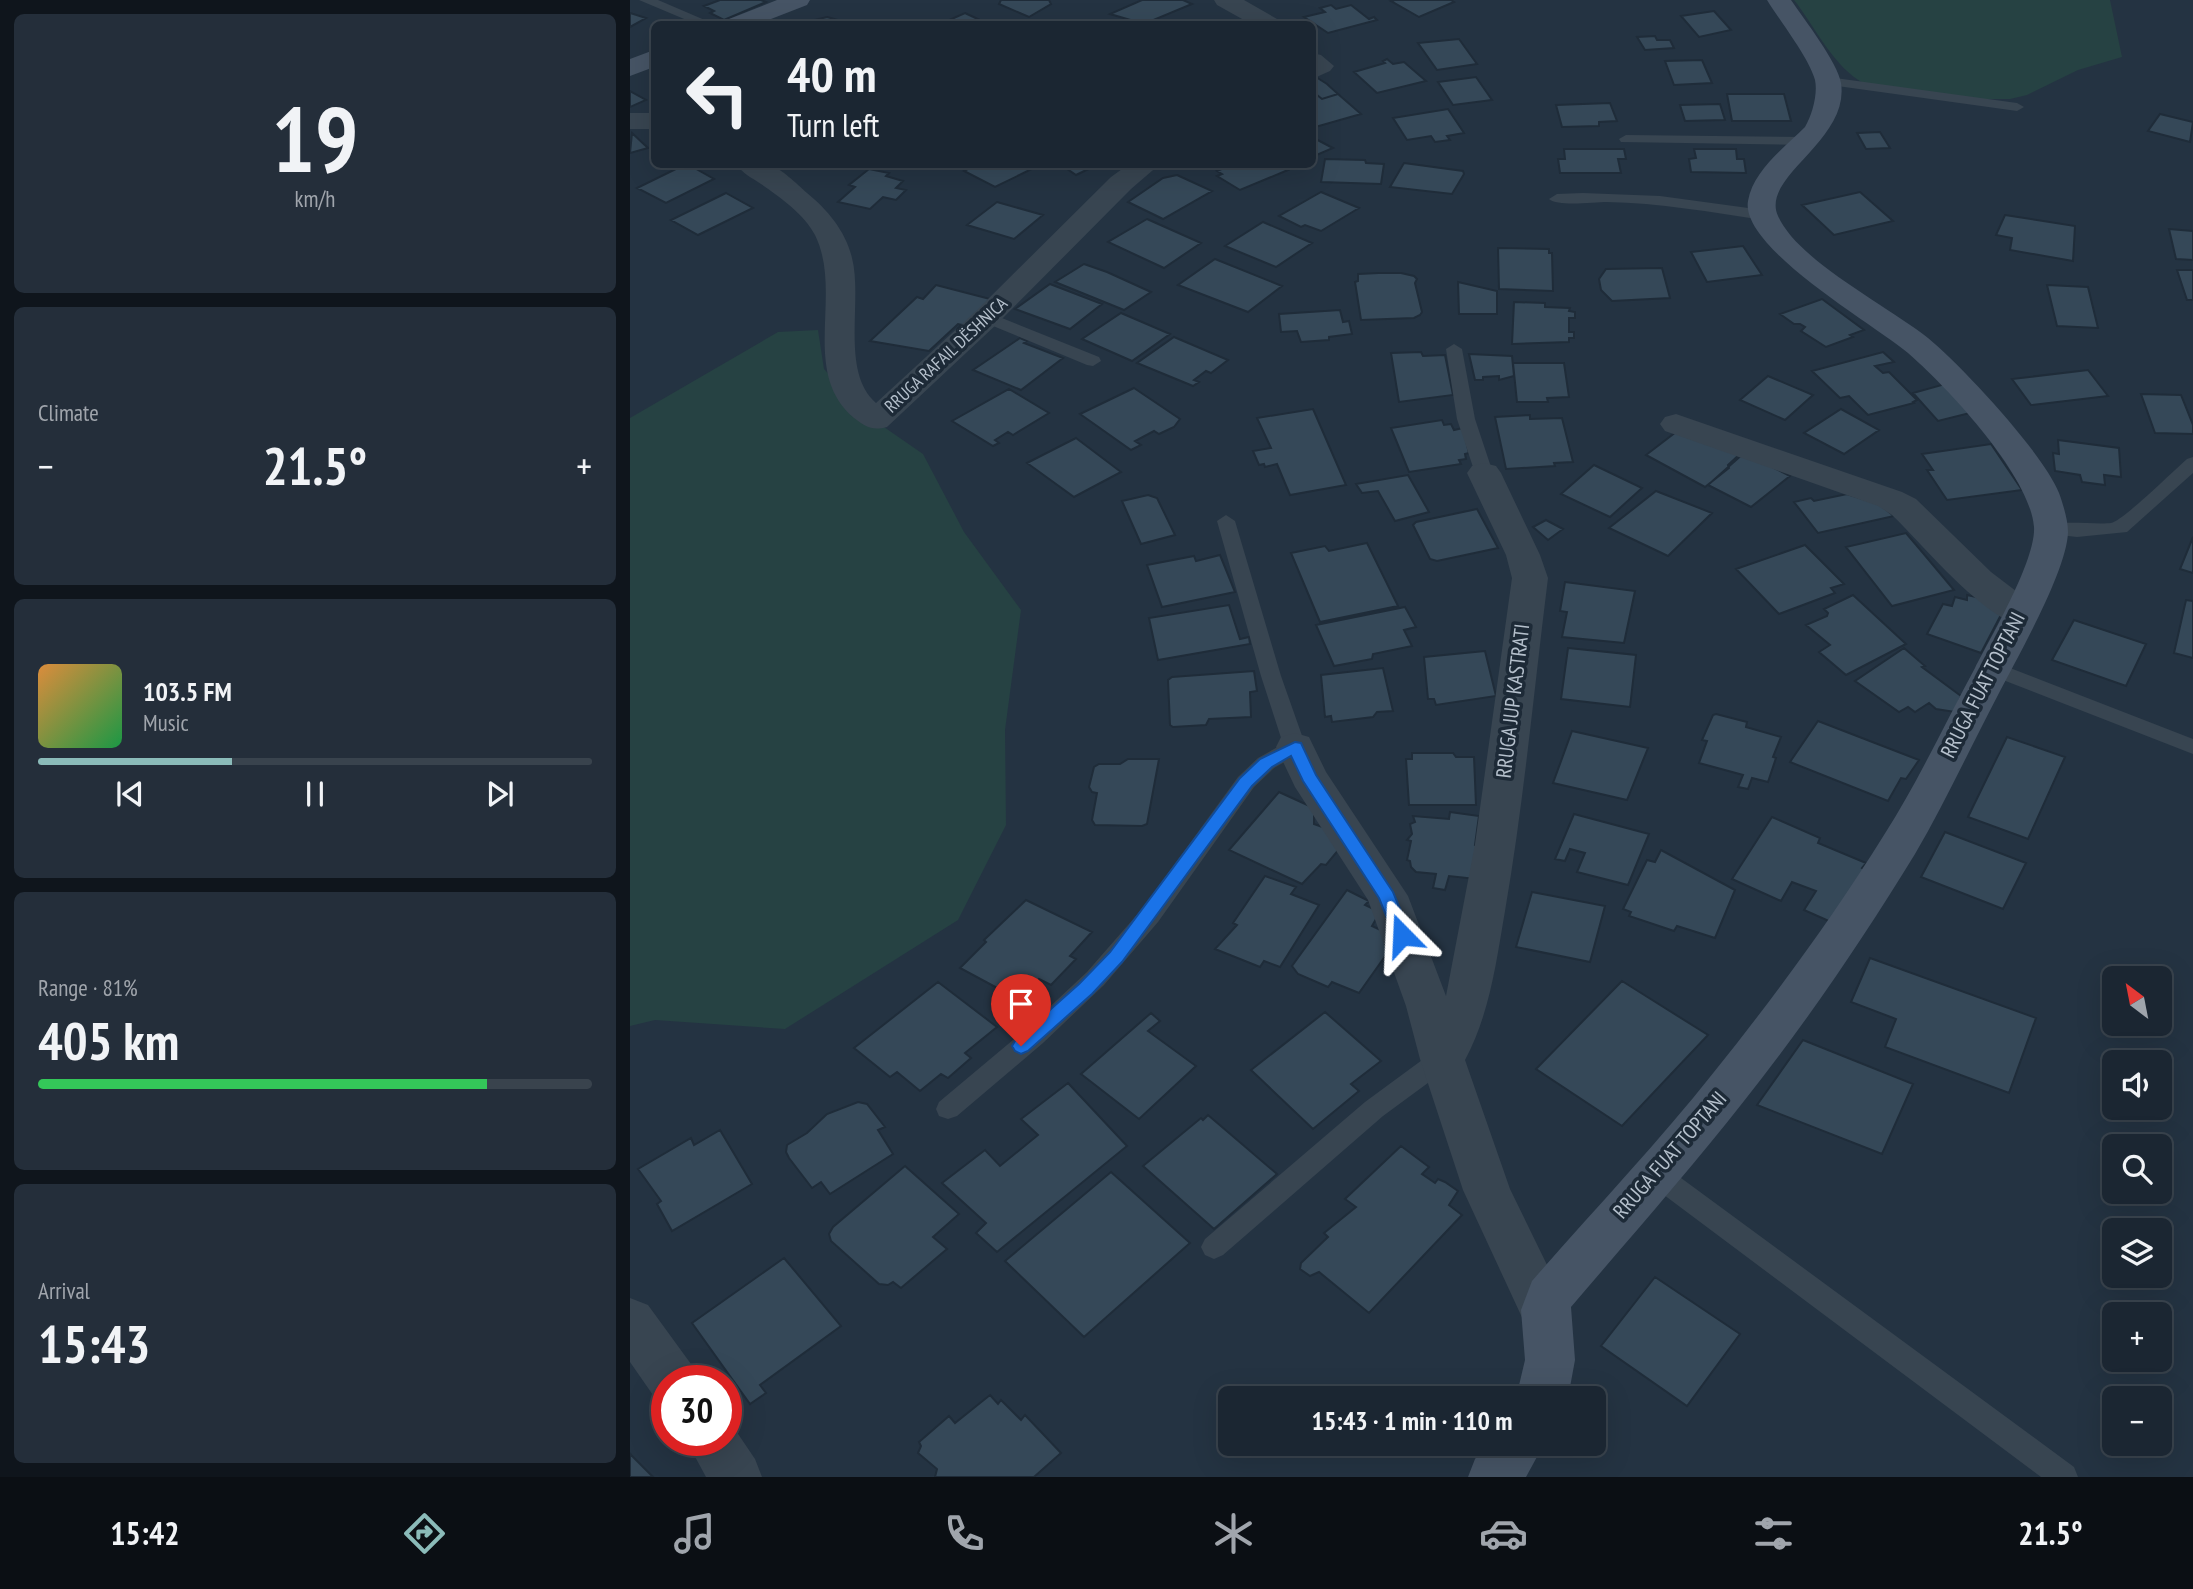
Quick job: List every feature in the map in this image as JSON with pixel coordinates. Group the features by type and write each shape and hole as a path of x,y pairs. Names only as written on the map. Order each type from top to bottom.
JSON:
{"street":[{"path":"746,21 798,0"},
{"path":"1226,0 1263,21"},
{"path":"1763,215 1761,204 1768,181 1808,141 1823,118 1828,82 1779,0"},
{"path":"630,68 651,59"},
{"path":"630,121 651,121"},
{"name":"RRUGA RAFAIL DËSHNICA","path":"755,168 793,195 828,234 840,262 844,284 843,376 850,396 876,420 987,317 1121,183 1142,168"},
{"name":"RRUGA FUAT TOPTANI","path":"1544,1310 1557,1286 1729,1087 1820,964 1901,842 2042,568 2051,528 2041,490 2030,472 1943,369 1886,320 1800,261 1778,237 1763,215"},
{"path":"1676,424 1890,499 1904,507 1978,580 2020,612"},
{"name":"RRUGA JUP KASTRATI","path":"1442,1059 1457,1035 1466,1009 1494,861 1530,578 1523,555 1484,472"},
{"path":"1295,747 1309,777 1387,896 1428,1006 1442,1059 1487,1190 1544,1310 1551,1350 1546,1386"},
{"path":"630,1321 662,1365"},
{"path":"722,1456 736,1477"},
{"path":"1494,1477 1509,1456"}],"lane":[{"path":"646,0 699,21"},
{"path":"1828,82 2017,107"},
{"path":"1626,139 1808,141"},
{"path":"1557,199 1591,196 1645,197 1763,215"},
{"path":"987,317 1093,361"},
{"name":"RRUGA JUP KASTRATI","path":"1454,349 1466,419 1484,472"},
{"path":"2051,528 2077,531 2120,528 2193,463"},
{"path":"947,1109 1094,980 1128,943 1246,782 1266,763 1295,747 1226,521"},
{"path":"1992,668 2193,747"},
{"path":"1214,1247 1374,1109 1442,1059"},
{"path":"1653,1172 2064,1477"}],"green space":[{"path":"1794,0 2110,0 2122,57 2078,70 2027,95 2010,99 1981,99 1865,84 1834,57"},
{"path":"818,330 824,369 868,416 923,454 964,532 1021,610 1005,730 1006,825 958,920 785,1029 655,1020 630,1026 630,418 778,332"}],"building":[{"path":"720,0 766,2 724,20 710,13 714,11 704,6"},
{"path":"1001,0 1049,0 1051,4 1029,17 999,4"},
{"path":"1142,0 1183,0 1192,4 1151,21 1134,21 1110,14"},
{"path":"1391,1 1454,2 1419,17"},
{"path":"1331,5 1336,9 1351,5 1369,19 1374,17 1377,20 1328,33 1316,25 1316,21 1304,17 1325,12 1320,8"},
{"path":"1714,11 1731,30 1699,37 1681,16"},
{"path":"630,13 646,18 630,27"},
{"path":"965,13 982,21 947,21"},
{"path":"827,17 841,21 814,21"},
{"path":"1655,36 1657,40 1670,40 1674,48 1645,50 1637,37"},
{"path":"1459,39 1477,64 1437,70 1418,43"},
{"path":"1387,59 1393,64 1404,62 1426,81 1377,93 1354,72 1385,63 1383,61"},
{"path":"1702,60 1712,83 1674,85 1665,61"},
{"path":"1316,77 1338,94 1322,99 1317,95"},
{"path":"1476,77 1492,100 1453,105 1438,82"},
{"path":"630,91 646,100 630,107"},
{"path":"1338,94 1361,114 1316,127 1316,95 1322,99"},
{"path":"1727,94 1784,94 1791,121 1732,121"},
{"path":"1610,103 1617,121 1599,122 1599,126 1562,127 1556,105"},
{"path":"1720,104 1725,120 1685,121 1680,105"},
{"path":"1448,109 1464,133 1447,136 1450,140 1435,142 1431,136 1407,140 1393,118"},
{"path":"2160,114 2193,122 2190,142 2148,131"},
{"path":"1880,132 1890,148 1866,149 1857,133"},
{"path":"632,133 648,148 630,153"},
{"path":"1316,139 1329,146 1333,148 1316,155"},
{"path":"1564,149 1624,149 1626,159 1618,159 1621,173 1560,173 1558,159 1565,159"},
{"path":"1694,149 1736,149 1737,159 1744,159 1746,173 1691,172 1689,159 1696,158"},
{"path":"1325,159 1365,160 1366,163 1384,164 1381,184 1321,182"},
{"path":"1404,163 1463,171 1464,174 1452,194 1390,187"},
{"path":"678,168 701,168 698,170 714,179 666,203 637,188"},
{"path":"970,168 1034,168 995,187 964,171"},
{"path":"1066,168 1091,168 1076,175"},
{"path":"1224,168 1288,170 1240,190 1217,176 1222,174 1217,171"},
{"path":"869,169 889,173 886,176 903,181 896,188 906,190 896,200 883,197 870,209 838,202 855,187 849,185"},
{"path":"1177,175 1212,191 1163,219 1128,202 1163,178"},
{"path":"1321,192 1359,208 1321,231 1305,225 1301,227 1279,216"},
{"path":"1860,192 1893,221 1834,235 1802,205"},
{"path":"726,193 753,208 698,235 671,220"},
{"path":"997,202 1043,215 1014,239 967,225"},
{"path":"2005,215 2075,226 2073,261 2010,250 2012,238 1996,235"},
{"path":"1147,219 1201,243 1164,268 1108,242"},
{"path":"1263,222 1312,243 1276,267 1225,246"},
{"path":"2169,229 2193,231 2193,260 2176,259"},
{"path":"1743,246 1762,275 1707,282 1691,252"},
{"path":"1498,248 1549,249 1549,253 1552,253 1553,291 1499,289"},
{"path":"1215,259 1282,286 1248,312 1178,285"},
{"path":"1084,264 1151,292 1124,310 1055,282"},
{"path":"1662,268 1670,298 1612,301 1601,290 1599,279 1606,269"},
{"path":"2177,270 2193,270 2193,300 2187,300"},
{"path":"1401,273 1417,279 1415,283 1422,312 1420,315 1414,318 1361,320 1355,282 1358,281 1358,274"},
{"path":"1458,282 1497,291 1497,314 1459,314"},
{"path":"1050,284 1102,304 1070,329 1015,309"},
{"path":"936,285 994,300 967,326 958,324 929,351 870,341 917,297 923,299"},
{"path":"2047,285 2088,287 2098,328 2057,326"},
{"path":"1822,299 1864,330 1826,347 1801,331 1805,327 1794,324 1780,314"},
{"path":"1514,302 1545,303 1545,307 1570,308 1569,311 1575,312 1575,318 1569,318 1569,332 1574,332 1574,338 1569,338 1569,342 1512,344"},
{"path":"1340,310 1343,322 1349,321 1352,334 1329,337 1329,340 1301,342 1297,331 1281,332 1279,314"},
{"path":"1121,313 1170,334 1132,361 1082,339"},
{"path":"1174,337 1228,360 1211,373 1206,371 1194,380 1199,382 1193,386 1137,363"},
{"path":"1020,338 1027,341 1024,343 1063,358 1021,390 973,370"},
{"path":"1421,352 1423,356 1445,355 1453,395 1399,402 1391,353"},
{"path":"1883,352 1894,362 1875,366 1883,373 1889,372 1917,400 1914,403 1868,415 1849,396 1840,398 1812,371"},
{"path":"1469,354 1512,356 1514,376 1499,380 1499,376 1475,380"},
{"path":"1513,363 1564,363 1569,397 1547,398 1548,402 1517,402"},
{"path":"2088,370 2108,396 2031,405 2012,379"},
{"path":"1768,376 1813,395 1785,420 1740,400"},
{"path":"1945,384 1974,412 1938,421 1913,393"},
{"path":"1134,388 1180,419 1174,427 1159,434 1154,431 1135,441 1141,445 1131,450 1080,414"},
{"path":"1009,389 1049,413 1013,435 1008,432 995,440 999,443 993,446 952,421"},
{"path":"2141,394 2181,395 2193,425 2193,434 2155,433"},
{"path":"1313,409 1346,485 1290,495 1277,464 1265,467 1264,464 1259,465 1253,451 1271,448 1257,418"},
{"path":"1841,409 1879,430 1844,454 1804,433"},
{"path":"1530,415 1530,419 1562,418 1573,462 1554,463 1555,466 1506,469 1495,417"},
{"path":"1442,420 1444,425 1451,424 1454,430 1463,428 1469,453 1465,454 1466,459 1459,460 1461,464 1409,472 1391,428"},
{"path":"1680,429 1741,453 1728,465 1729,468 1705,487 1646,455"},
{"path":"1076,438 1121,472 1074,497 1027,463"},
{"path":"2058,440 2119,448 2121,477 2104,475 2105,485 2082,482 2080,475 2055,471 2053,453 2059,454"},
{"path":"1991,444 2022,490 1947,500 1927,470 1933,470 1922,454"},
{"path":"1744,453 1790,476 1751,507 1708,485"},
{"path":"1594,465 1642,488 1610,517 1561,494"},
{"path":"1408,475 1429,512 1395,521 1378,491 1362,493 1356,484"},
{"path":"1656,491 1712,513 1668,556 1609,528"},
{"path":"1847,494 1879,504 1894,516 1818,533 1794,502 1811,498 1814,501"},
{"path":"1148,495 1157,498 1175,535 1141,544 1122,501"},
{"path":"1477,509 1498,548 1437,561 1430,559 1413,525 1416,522"},
{"path":"1546,520 1563,529 1548,540 1533,527"},
{"path":"1906,533 1954,590 1892,606 1846,547"},
{"path":"2193,537 2193,573 2180,569"},
{"path":"1367,543 1398,606 1320,622 1291,553 1325,546 1329,551"},
{"path":"1805,545 1844,584 1831,588 1835,593 1779,614 1736,569"},
{"path":"1220,555 1235,592 1162,607 1147,565 1194,556 1196,561"},
{"path":"1565,582 1635,591 1624,643 1562,637 1567,612 1560,611"},
{"path":"1853,595 1906,644 1846,675 1819,652 1830,645 1806,625 1827,616 1828,613 1824,609"},
{"path":"1967,595 1990,600 2004,609 1981,653 1927,634 1943,604 1952,606 1955,597 1967,600"},
{"path":"2186,600 2193,601 2193,658 2174,653"},
{"path":"1229,605 1240,639 1249,637 1250,644 1158,660 1149,618"},
{"path":"1405,607 1416,627 1404,630 1412,646 1373,654 1372,659 1334,666 1316,625"},
{"path":"2074,620 2146,644 2126,686 2052,660"},
{"path":"1568,648 1636,655 1630,707 1561,699"},
{"path":"1904,648 1925,666 1922,667 1961,696 1955,712 1936,709 1929,703 1915,712 1908,707 1899,712 1855,681"},
{"path":"1485,651 1496,696 1436,705 1434,699 1428,699 1424,657"},
{"path":"1383,668 1393,711 1377,712 1373,717 1332,722 1331,716 1325,717 1321,675"},
{"path":"1254,671 1257,691 1250,692 1251,717 1209,719 1206,725 1170,725 1168,680 1172,677"},
{"path":"1713,715 1747,722 1746,727 1781,737 1773,757 1776,758 1768,782 1752,778 1748,789 1738,787 1743,775 1699,763 1707,741 1702,740"},
{"path":"1818,721 1919,760 1906,779 1901,778 1888,801 1790,762"},
{"path":"1572,731 1648,748 1627,800 1553,783"},
{"path":"2007,737 2065,757 2028,839 1968,817"},
{"path":"1412,753 1453,753 1456,757 1474,757 1476,805 1409,805 1406,759 1412,759"},
{"path":"1128,759 1159,759 1147,824 1095,825 1092,820 1097,793 1092,792 1089,787 1094,767 1099,764 1120,764"},
{"path":"1279,792 1314,808 1314,824 1328,829 1345,842 1326,865 1321,864 1302,884 1229,850"},
{"path":"1450,812 1479,816 1475,845 1482,847 1476,879 1449,876 1445,890 1433,888 1436,874 1416,872 1411,867 1410,861 1407,860 1411,841 1407,840 1412,834 1410,824 1415,822 1413,816 1449,819"},
{"path":"1574,814 1649,834 1628,885 1577,872 1585,853 1570,849 1565,861 1555,859"},
{"path":"1772,817 1820,838 1818,843 1866,863 1862,868 1865,870 1831,922 1804,910 1816,891 1792,882 1781,901 1732,879"},
{"path":"1945,832 2026,863 2003,909 1921,877"},
{"path":"1661,850 1735,890 1715,938 1677,926 1674,931 1629,916 1631,912 1623,909 1647,860 1655,862"},
{"path":"1265,876 1296,887 1291,894 1319,905 1280,967 1264,961 1260,967 1215,949 1237,925 1233,923"},
{"path":"1347,890 1369,901 1365,905 1380,912 1372,926 1398,938 1359,993 1332,982 1328,987 1298,974 1292,966"},
{"path":"1532,892 1605,906 1590,962 1516,947"},
{"path":"1026,900 1092,932 1070,956 1076,959 1051,985 1039,979 1024,994 1018,991 1012,996 960,968 986,942 984,940"},
{"path":"1870,958 2036,1018 2009,1093 1885,1047 1896,1019 1851,1002"},
{"path":"1622,981 1708,1035 1622,1126 1536,1069"},
{"path":"938,982 997,1027 965,1053 971,1058 948,1078 941,1074 920,1091 897,1072 890,1077 854,1048"},
{"path":"1325,1012 1381,1061 1351,1084 1359,1091 1313,1129 1251,1070"},
{"path":"1151,1013 1160,1021 1148,1031 1196,1066 1139,1119 1081,1074"},
{"path":"1803,1040 1913,1084 1882,1154 1757,1105"},
{"path":"1068,1083 1127,1146 997,1252 976,1233 986,1223 942,1183 985,1150 1000,1166 1038,1135 1021,1119"},
{"path":"858,1102 867,1104 885,1127 878,1130 893,1154 830,1194 821,1182 812,1188 789,1158 787,1145 807,1133 827,1114"},
{"path":"1208,1115 1277,1174 1214,1229 1143,1166"},
{"path":"720,1130 752,1184 672,1231 657,1204 661,1201 638,1169 691,1138 694,1145"},
{"path":"1401,1146 1429,1167 1422,1174 1435,1183 1438,1179 1445,1182 1458,1191 1449,1205 1462,1215 1369,1313 1319,1272 1310,1276 1300,1269 1301,1263 1328,1237 1324,1233 1356,1207 1345,1199"},
{"path":"905,1166 959,1214 933,1237 947,1249 901,1288 893,1282 888,1285 879,1284 831,1241 829,1234 833,1227"},
{"path":"1111,1172 1190,1243 1084,1337 1005,1261"},
{"path":"784,1258 841,1326 760,1385 766,1393 750,1404 742,1393 742,1365 722,1365 692,1323"},
{"path":"1655,1277 1740,1334 1687,1406 1601,1346"},
{"path":"990,1395 998,1404 1001,1400 1021,1420 1025,1415 1061,1453 1034,1477 935,1477 937,1469 918,1453 921,1446 919,1442 949,1416 955,1423"},
{"path":"630,1453 631,1455 653,1477 630,1477"}],"route":[{"path":"1021,1046 1066,1008 1116,957 1246,782 1266,763 1295,747 1309,777 1387,896 1402,935"}]}
